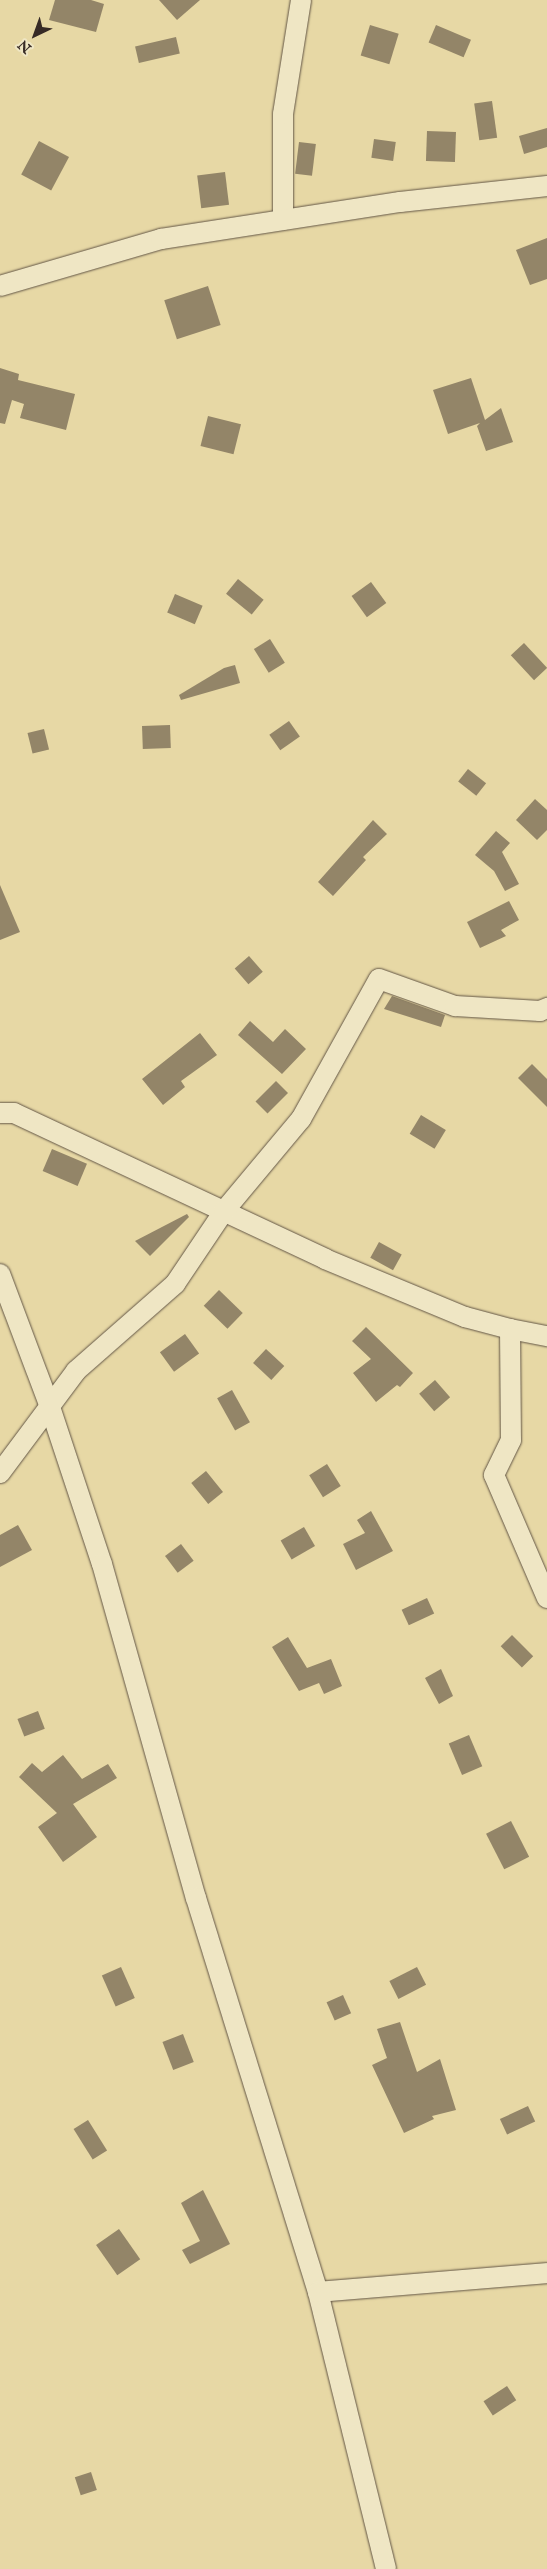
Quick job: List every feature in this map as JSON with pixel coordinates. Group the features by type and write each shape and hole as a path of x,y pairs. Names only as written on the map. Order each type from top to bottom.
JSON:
{"street":[{"path":"283,220 283,114 301,0"},
{"path":"0,286 161,239 400,202 547,186"},
{"path":"0,1473 76,1371 175,1284 224,1211 301,1119 378,979 455,1006 540,1011 547,1008"},
{"path":"0,1113 14,1113 325,1259 465,1316 510,1329 547,1336"},
{"path":"0,1274 50,1407 102,1564 196,1898 318,2292 386,2569"},
{"path":"510,1329 510,1440 494,1475 547,1598"},
{"path":"318,2292 547,2273"}],"building":[{"path":"55,0 91,0 104,4 96,32 49,20"},
{"path":"159,0 200,0 177,20"},
{"path":"370,25 399,34 389,64 361,56"},
{"path":"436,25 471,40 464,57 429,42"},
{"path":"176,37 180,54 139,63 135,46"},
{"path":"492,101 497,138 479,140 474,104"},
{"path":"547,128 547,147 524,154 519,136"},
{"path":"427,131 456,132 455,162 426,161"},
{"path":"374,139 396,142 393,161 371,158"},
{"path":"39,141 69,157 51,191 21,175"},
{"path":"299,142 316,144 312,176 295,174"},
{"path":"225,172 229,205 201,208 197,175"},
{"path":"547,238 547,279 530,285 516,250"},
{"path":"208,286 221,325 177,339 164,300"},
{"path":"0,368 19,374 18,380 75,394 66,430 20,418 24,404 12,400 5,424 0,423"},
{"path":"471,378 485,420 501,408 513,442 486,451 477,426 480,423 448,434 433,390"},
{"path":"208,416 241,424 233,454 201,446"},
{"path":"238,579 264,600 252,615 226,594"},
{"path":"371,582 386,603 367,617 352,596"},
{"path":"175,594 203,606 195,624 167,612"},
{"path":"270,639 285,663 269,673 254,649"},
{"path":"524,643 547,668 534,680 511,655"},
{"path":"235,665 240,683 181,700 179,695 224,668"},
{"path":"289,721 300,737 280,750 269,735"},
{"path":"170,725 171,748 143,749 142,726"},
{"path":"44,729 49,749 33,753 28,733"},
{"path":"468,769 486,783 476,796 458,782"},
{"path":"535,799 547,810 547,830 537,840 516,820"},
{"path":"373,820 387,834 363,857 366,860 333,896 318,882"},
{"path":"496,831 510,843 502,852 519,884 505,891 494,871 475,855"},
{"path":"0,885 20,932 0,940"},
{"path":"509,901 519,920 501,930 506,936 480,948 467,922"},
{"path":"249,956 263,972 248,984 235,968"},
{"path":"392,996 445,1015 441,1027 384,1009"},
{"path":"250,1021 273,1042 285,1029 306,1049 282,1074 238,1035"},
{"path":"200,1033 217,1055 181,1081 185,1087 163,1105 142,1079"},
{"path":"532,1064 547,1079 547,1107 518,1078"},
{"path":"276,1081 288,1093 268,1114 255,1102"},
{"path":"421,1115 446,1130 435,1149 410,1134"},
{"path":"52,1149 87,1164 78,1186 43,1171"},
{"path":"187,1214 189,1217 150,1256 135,1241"},
{"path":"379,1242 402,1255 393,1270 370,1258"},
{"path":"219,1290 243,1313 227,1329 204,1306"},
{"path":"366,1327 413,1373 400,1387 397,1385 376,1402 353,1373 371,1359 352,1341"},
{"path":"185,1334 199,1353 174,1372 160,1352"},
{"path":"266,1349 284,1366 271,1380 253,1363"},
{"path":"435,1380 450,1397 434,1411 419,1394"},
{"path":"232,1390 250,1422 235,1431 217,1398"},
{"path":"327,1464 341,1486 323,1497 309,1475"},
{"path":"206,1471 223,1492 208,1504 191,1483"},
{"path":"371,1511 393,1551 356,1570 343,1544 365,1533 357,1520"},
{"path":"18,1525 32,1550 0,1567 0,1535"},
{"path":"304,1527 315,1546 292,1560 281,1540"},
{"path":"181,1544 194,1561 178,1573 165,1556"},
{"path":"427,1598 434,1613 409,1625 402,1610"},
{"path":"512,1635 533,1656 522,1668 501,1646"},
{"path":"288,1637 307,1668 331,1659 342,1686 324,1694 319,1683 299,1691 272,1647"},
{"path":"441,1669 453,1696 439,1704 425,1678"},
{"path":"38,1711 45,1729 24,1737 17,1719"},
{"path":"469,1735 482,1766 462,1775 449,1744"},
{"path":"63,1755 82,1779 108,1764 117,1778 73,1804 97,1837 63,1862 38,1827 57,1813 19,1777 32,1763 42,1772"},
{"path":"511,1821 529,1857 504,1869 486,1834"},
{"path":"121,1967 135,1998 116,2007 102,1976"},
{"path":"417,1967 426,1985 398,1999 389,1981"},
{"path":"343,1995 351,2013 335,2021 327,2002"},
{"path":"400,2022 417,2072 440,2059 456,2110 432,2116 434,2119 404,2133 372,2065 387,2058 377,2029"},
{"path":"183,2034 194,2062 173,2070 162,2042"},
{"path":"528,2106 535,2121 507,2135 500,2119"},
{"path":"88,2120 107,2151 93,2160 74,2129"},
{"path":"203,2190 230,2244 190,2264 182,2250 200,2241 181,2203"},
{"path":"119,2229 140,2259 117,2275 96,2245"},
{"path":"507,2386 516,2400 493,2416 484,2401"},
{"path":"91,2472 97,2490 81,2495 75,2477"}]}
